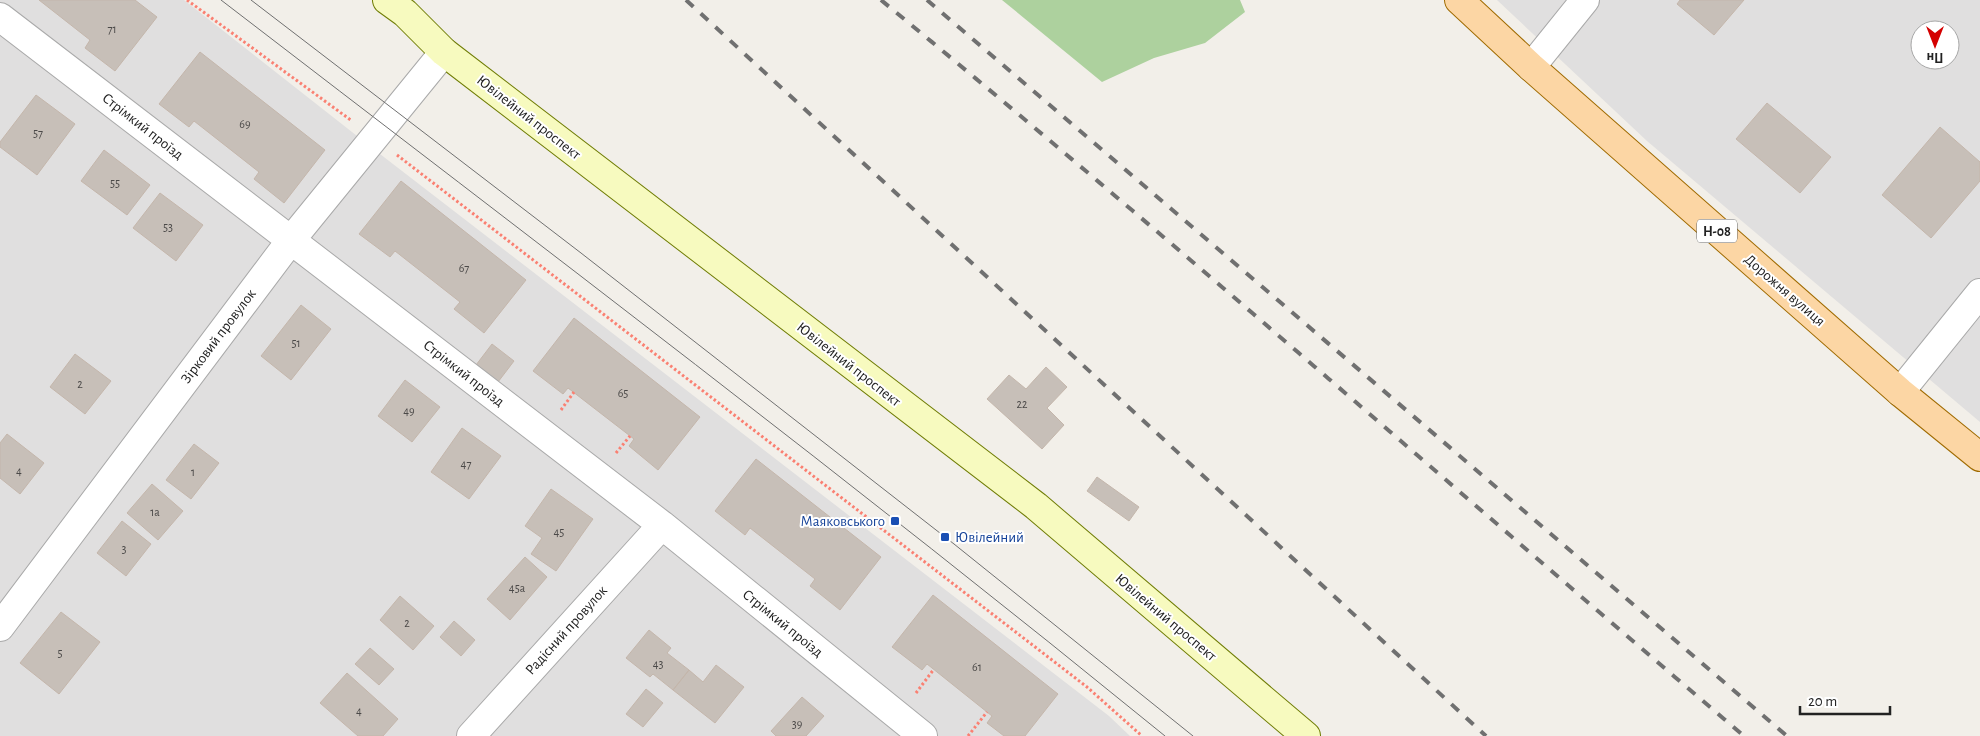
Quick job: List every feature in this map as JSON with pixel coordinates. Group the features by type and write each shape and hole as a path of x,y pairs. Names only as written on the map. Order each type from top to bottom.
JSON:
{"main road":[{"name":"Ювілейний проспект","path":"387,0 405,13 444,52 1036,506 1306,736"},
{"name":"Дорожня вулиця","path":"1459,0 1532,67 1900,392 1980,457"}],"street":[{"path":"1532,67 1586,0"},
{"name":"Стрімкий проїзд","path":"0,17 662,525 923,736"},
{"name":"Зірковий провулок","path":"0,627 291,240 444,52"},
{"path":"1900,392 1980,293"},
{"name":"Радісний провулок","path":"471,736 662,525"}],"path":[{"path":"187,0 374,137 1079,681 1142,736"},
{"path":"968,736 987,712"}],"shaded area":[{"path":"0,0 184,0 380,154 1109,716 1130,736 0,736"},
{"path":"1497,0 1980,0 1980,422 1647,141"}],"green space":[{"path":"1002,0 1240,0 1245,12 1205,43 1154,58 1102,82"}],"building":[{"path":"39,0 135,0 157,17 115,71 85,48 90,40"},
{"path":"1680,0 1744,0 1714,35 1677,4"},
{"path":"200,52 325,150 284,203 254,179 259,172 194,121 189,127 159,104"},
{"path":"36,95 75,124 37,175 0,147 0,142"},
{"path":"1767,103 1831,157 1800,193 1736,139"},
{"path":"1940,127 1980,162 1980,181 1931,238 1882,195"},
{"path":"104,150 150,185 127,215 81,181"},
{"path":"401,181 526,280 484,333 454,309 460,302 395,251 390,257 359,234"},
{"path":"160,193 203,225 176,261 133,228"},
{"path":"301,305 331,329 291,380 261,356"},
{"path":"574,318 700,417 658,470 629,446 634,439 568,388 563,394 533,371"},
{"path":"492,344 514,361 498,382 476,365"},
{"path":"75,354 111,381 85,414 50,387"},
{"path":"1046,367 1067,387 1047,408 1064,425 1042,449 987,399 1009,375 1026,389"},
{"path":"405,380 440,407 412,442 378,416"},
{"path":"462,428 501,456 469,499 431,472"},
{"path":"7,434 44,463 20,494 0,478 0,443"},
{"path":"194,444 219,463 191,499 166,480"},
{"path":"756,459 881,557 840,610 810,586 815,579 750,528 745,535 715,511"},
{"path":"1097,477 1139,507 1129,521 1087,491"},
{"path":"152,484 183,511 158,540 127,513"},
{"path":"551,489 593,519 556,571 531,554 542,538 525,526"},
{"path":"122,521 151,544 126,576 97,553"},
{"path":"525,557 547,577 510,620 487,599"},
{"path":"933,595 1058,694 1025,736 1004,736 987,723 992,716 927,664 922,670 892,647"},
{"path":"400,596 434,626 413,650 380,620"},
{"path":"61,612 100,642 59,694 20,663"},
{"path":"454,621 475,640 461,656 440,637"},
{"path":"649,630 671,648 667,653 689,670 673,690 653,674 650,677 626,658"},
{"path":"370,648 394,669 379,685 355,664"},
{"path":"716,665 744,687 715,723 673,690 689,670 703,682"},
{"path":"347,673 398,719 383,736 358,736 320,703"},
{"path":"646,689 663,703 643,727 626,714"},
{"path":"802,697 824,716 806,736 776,736 771,731"}],"tram line":[{"path":"221,0 814,456 1165,736"},
{"path":"251,0 581,253 954,544 1193,736"}],"railway":[{"path":"686,0 1486,736"},
{"path":"881,0 1099,182 1744,736"},
{"path":"927,0 1787,736"}],"place":[{"name":"Маяковського","path":"895,521"},
{"name":"Ювілейний","path":"945,537"}]}
